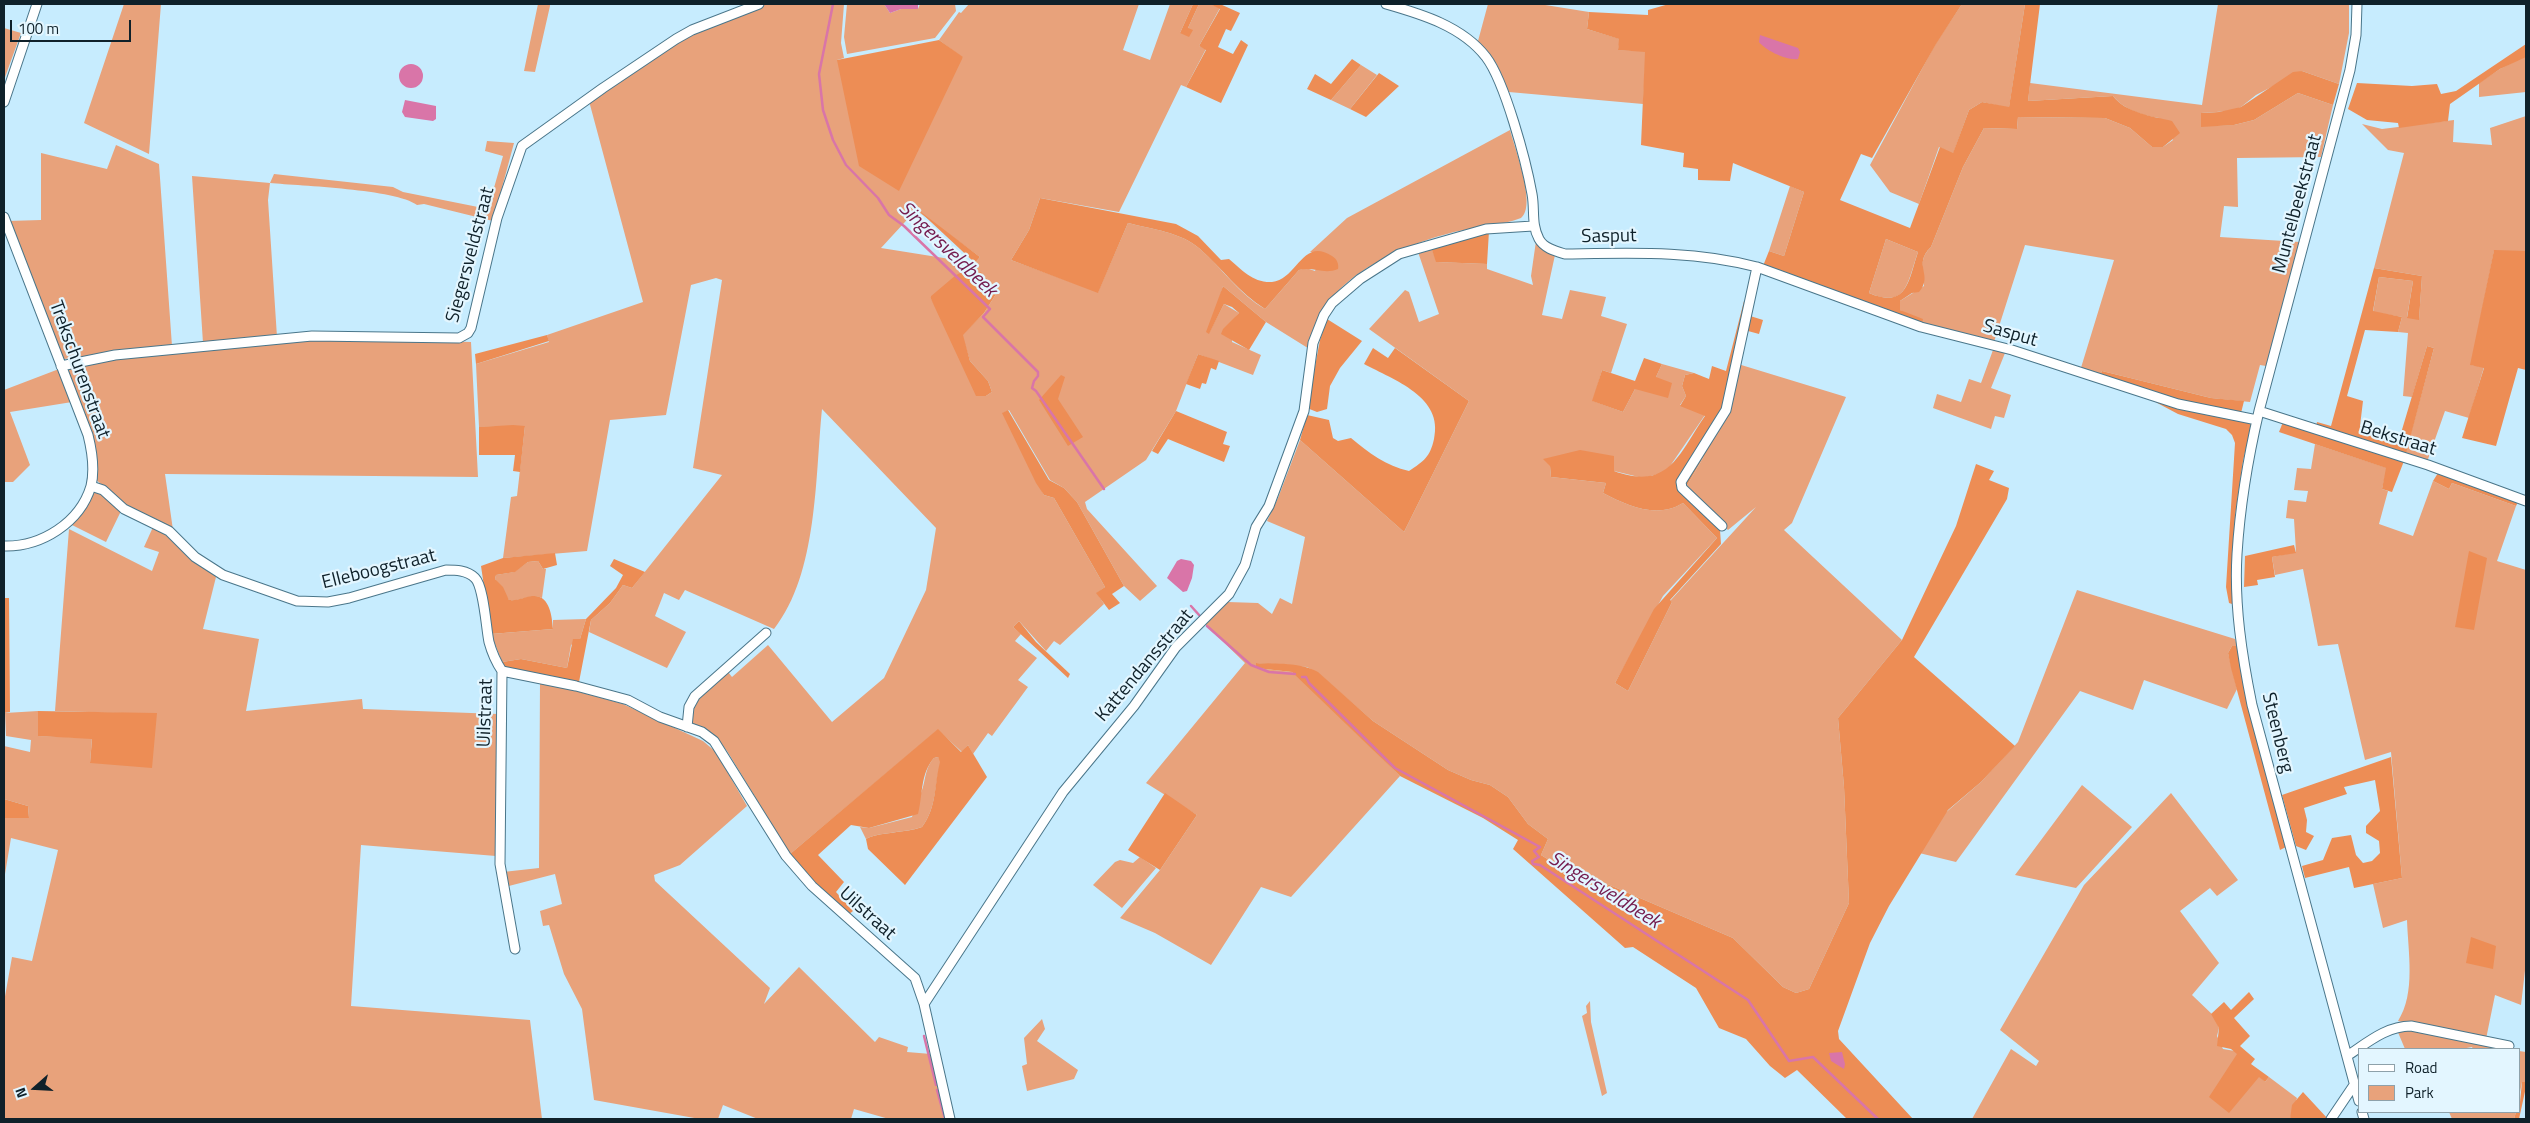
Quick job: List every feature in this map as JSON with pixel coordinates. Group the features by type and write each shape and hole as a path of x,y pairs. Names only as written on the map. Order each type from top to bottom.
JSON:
{"street":[{"path":"4,102 37,4"},
{"name":"Siegersveldstraat","path":"61,366 115,355 312,336 465,336 471,328 496,218 522,146 660,49 692,30 759,4"},
{"path":"1386,4 1410,10 1458,32 1486,57 1507,102 1532,195 1533,226"},
{"name":"Muntelbeekstraat","path":"2258,416 2350,70 2356,35 2357,4"},
{"name":"Trekschurenstraat","path":"4,217 88,436 93,467 91,486 79,508 58,530 26,544 4,546"},
{"name":"Sasput","path":"1533,226 1540,241 1553,251 1564,254 1664,252 1730,260 1757,267 1922,327 2012,350 2178,404 2258,416"},
{"name":"Kattendansstraat","path":"924,1004 1063,792 1134,706 1176,647 1229,594 1237,581 1245,565 1256,527 1269,506 1304,411 1313,344 1324,315 1332,303 1360,279 1399,254 1486,229 1533,226"},
{"path":"1722,526 1682,488 1681,482 1726,410 1757,267"},
{"name":"Bekstraat","path":"2258,416 2428,465 2526,501"},
{"name":"Steenberg","path":"2258,416 2248,459 2236,555 2237,602 2243,664 2260,738 2358,1098"},
{"name":"Elleboogstraat","path":"91,486 103,490 124,509 169,531 195,557 223,575 296,600 328,602 349,598 446,570 456,570 469,574 479,583 490,644 494,658 502,671"},
{"path":"687,727 689,707 695,696 766,633"},
{"name":"Uilstraat","path":"515,949 500,864 502,671 576,686 628,700 660,717 702,732 722,751 786,856 812,886 915,978 924,1004"},
{"path":"918,984 936,984"},
{"path":"924,1004 950,1119"},
{"path":"2359,1048 2386,1031 2400,1026 2411,1026 2509,1046"},
{"path":"2347,1056 2358,1049"},
{"path":"2331,1119 2354,1085"}],"green space":[{"path":"124,4 161,4 149,154 84,123"},
{"path":"538,4 550,4 550,6 535,72 524,71"},
{"path":"765,4 844,4 841,43 844,58 837,60 963,58 939,40 959,12 961,13 969,4 1139,4 1123,50 1150,60 1170,4 1193,4 1180,33 1188,28 1199,4 1210,4 1220,8 1199,46 1206,49 1186,87 1181,85 1119,212 1040,198 1029,230 1011,260 1098,292 1128,223 1175,235 1192,243 1208,256 1247,296 1265,309 1299,270 1306,268 1315,271 1323,252 1310,252 1347,218 1510,130 1526,190 1527,202 1525,212 1521,218 1513,221 1432,238 1385,258 1362,271 1342,287 1326,305 1315,326 1311,350 1266,322 1223,286 1209,333 1224,304 1239,313 1233,320 1232,342 1261,355 1253,375 1198,354 1176,411 1146,460 1085,502 1087,509 1157,586 1140,601 1124,586 1077,502 1064,488 1050,480 1009,410 1003,413 1044,495 1054,498 1105,587 1097,593 1104,604 1060,645 1054,641 1046,651 1019,621 1013,627 1021,634 1015,641 1037,658 1018,680 1028,687 992,736 988,733 973,754 968,745 962,752 938,730 790,854 727,751 719,741 691,724 693,706 700,697 728,672 732,677 768,645 832,722 884,678 926,590 936,528 822,409 812,524 807,553 799,581 788,606 774,629 685,590 679,600 664,593 655,616 686,632 667,668 589,632 591,620 610,603 623,585 632,588 722,475 693,468 722,280 716,278 691,285 666,415 610,420 587,551 503,558 511,497 517,496 525,426 479,427 476,364 549,342 547,335 643,302 589,101 665,49 704,28","holes":["916,210 980,257 975,263 881,248","982,273 998,291 984,313 962,335 970,361 988,381 992,392 986,396 930,297"]},
{"path":"847,4 884,4 890,13 901,9 918,9 920,4 955,4 956,11 935,38 847,54 844,37"},
{"path":"1488,4 1539,4 1589,12 1587,29 1620,39 1618,50 1646,51 1643,104 1509,92 1496,63 1478,41"},
{"path":"1962,4 2025,4 2009,108 1982,102 1969,110 1953,154 1939,147 1919,204 1890,192 1870,165 1936,43"},
{"path":"2218,4 2349,4 2349,33 2339,84 2302,71 2256,95 2241,107 2231,111 2201,113 2201,126 2234,125 2254,120 2298,93 2333,105 2321,157 2237,158 2238,207 2224,206 2220,237 2300,242 2266,366 2260,365 2250,402 2211,398 2102,371 2099,377 2080,371 2114,260 2025,245 1994,342 1922,323 1900,310 1900,301 1924,286 1924,257 1931,247 1963,167 1984,128 2017,129 2018,117 2105,118 2130,128 2152,147 2163,147 2173,140 2159,118 2134,111 2122,105 2113,96 2028,101 2030,83 2202,105"},
{"path":"4,28 21,33 4,80"},
{"path":"2526,57 2526,92 2479,97 2479,83"},
{"path":"1361,65 1377,75 1350,109 1331,100"},
{"path":"2526,116 2526,251 2494,251 2471,365 2484,367 2469,418 2445,411 2427,462 2405,455 2434,348 2427,346 2412,397 2403,396 2408,333 2398,332 2402,317 2373,312 2379,277 2413,281 2407,317 2419,319 2422,276 2374,268 2404,153 2388,150 2362,124 2382,129 2454,120 2453,142 2492,145 2490,128"},
{"path":"487,141 514,143 493,221 424,204 417,205 390,195 270,183 274,174 393,187 403,192 488,209 503,156 485,151"},
{"path":"116,145 159,164 172,346 64,359 8,221 41,220 41,153 107,169"},
{"path":"192,176 270,183 268,200 277,337 203,343"},
{"path":"1790,186 1804,192 1784,256 1769,251"},
{"path":"1886,239 1918,252 1904,290 1891,298 1869,293"},
{"path":"1536,241 1555,255 1542,315 1562,319 1570,290 1606,297 1601,316 1627,324 1611,373 1602,370 1593,401 1623,412 1635,389 1656,377 1662,364 1694,373 1685,375 1682,386 1686,396 1680,405 1705,415 1666,472 1643,478 1614,471 1550,466 1551,477 1606,483 1603,493 1632,506 1643,509 1663,510 1683,503 1717,538 1663,596 1615,683 1628,691 1672,602 1670,601 1756,507 1728,530 1685,489 1703,458 1738,364 1846,397 1792,523 1784,530 1902,640 1838,718 1844,787 1849,903 1809,989 1796,993 1783,987 1733,938 1591,877 1568,872 1541,855 1548,839 1528,824 1508,797 1490,785 1471,780 1448,770 1373,721 1318,673 1307,667 1256,663 1256,668 1292,672 1301,678 1400,776 1291,897 1261,887 1211,965 1155,933 1120,918 1160,870 1197,815 1146,783 1245,663 1205,624 1228,602 1258,603 1272,614 1280,598 1292,604 1305,537 1267,521 1278,498 1300,440 1404,532 1469,401 1369,329 1405,290 1409,292 1419,322 1439,314 1418,252 1431,247 1437,262 1487,264 1487,269 1533,285 1531,276"},
{"path":"318,338 471,342 478,477 165,474 173,530 133,511 95,479 68,372 70,367 115,358"},
{"path":"1993,350 2005,353 1991,388 2011,395 2004,418 1995,416 1991,429 1933,408 1937,394 1961,402 1969,379 1981,383"},
{"path":"59,369 72,402 10,412 30,465 13,482 4,482 4,390"},
{"path":"2315,444 2387,468 2382,489 2388,491 2379,524 2413,536 2433,481 2449,489 2452,483 2516,506 2497,561 2526,570 2526,962 2521,1005 2495,995 2486,1039 2398,1021 2404,1010 2409,985 2407,920 2383,928 2373,884 2402,878 2391,752 2365,760 2338,644 2318,646 2303,569 2275,575 2272,557 2296,552 2294,519 2286,518 2288,500 2306,502 2308,491 2294,490 2297,468 2311,469"},
{"path":"95,492 100,493 121,511 106,542 72,525 91,495"},
{"path":"153,527 178,544 216,577 203,629 259,639 246,711 362,699 363,709 498,714 496,856 361,845 351,1006 530,1020 542,1119 4,1119 4,1002 12,957 32,961 58,850 11,838 4,880 4,818 29,818 28,806 4,799 4,746 30,752 31,740 6,736 5,713 38,711 38,736 92,738 90,763 156,714 55,711 69,529 152,571 159,552 144,547"},
{"path":"538,561 543,569 546,569 542,598 533,596 509,600 495,579 496,575 514,572 528,562"},
{"path":"2077,590 2235,639 2237,646 2232,646 2228,653 2237,689 2227,709 2144,680 2133,710 2080,691 1956,862 1911,851 1929,827 1981,782 2018,742"},
{"path":"586,619 580,639 571,645 567,668 521,659 502,662 491,634 553,629 553,620"},
{"path":"540,681 623,704 703,741 716,752 747,806 680,865 654,875 655,881 770,988 764,1004 799,967 875,1042 879,1037 908,1047 907,1052 931,1054 946,1119 889,1119 854,1109 851,1119 758,1119 723,1105 718,1119 700,1119 594,1100 582,1009 564,974 549,925 543,926 540,911 562,904 555,874 505,887 503,872 539,868"},
{"path":"938,757 941,762 933,804 922,827 877,835 866,839 860,827 869,828 912,817 931,761"},
{"path":"2082,785 2132,827 2076,888 2015,875"},
{"path":"2171,793 2238,880 2217,896 2210,888 2180,911 2219,963 2192,995 2215,1017 2219,1028 2217,1036 2223,1049 2235,1051 2265,1082 2269,1077 2297,1098 2290,1119 1972,1119 2011,1049 2036,1066 2039,1061 2000,1030 2084,885"},
{"path":"1140,857 1156,868 1122,908 1093,885 1115,862 1120,860 1133,863"},
{"path":"1590,1001 1591,1022 1607,1093 1602,1096 1582,1016 1587,1013 1586,1006"},
{"path":"1042,1019 1045,1029 1037,1041 1078,1070 1074,1079 1027,1091 1022,1066 1027,1064 1024,1038"},
{"path":"2405,1029 2506,1048 2405,1048 2397,1030"},
{"path":"2520,1051 2526,1052 2526,1082 2522,1082 2520,1092"},
{"path":"2449,1113 2516,1113 2514,1119 2452,1119"}],"shaded area":[{"path":"884,4 918,4 918,9 901,9 890,13"},
{"path":"1193,4 1199,4 1188,28 1193,30 1189,37 1180,33"},
{"path":"1210,4 1220,4 1240,13 1231,31 1226,29 1218,47 1233,54 1241,40 1248,45 1221,103 1186,87 1206,50 1199,46 1220,9"},
{"path":"1669,4 1962,4 1936,44 1872,158 1861,154 1840,200 1910,228 1940,147 1953,153 1969,110 1982,102 2009,107 2025,4 2040,4 2028,101 2113,96 2118,102 2132,110 2172,121 2180,133 2163,147 2152,147 2130,128 2105,118 2018,117 2017,129 1984,128 1963,167 1931,247 1923,259 1925,280 1923,286 1919,292 1912,293 1900,301 1900,310 1923,319 1922,323 1763,266 1769,251 1784,256 1804,192 1733,163 1730,181 1698,180 1698,169 1683,167 1684,153 1641,145 1645,52 1618,50 1619,39 1587,29 1589,12 1648,15 1648,10","holes":["1886,239 1918,252 1908,282 1899,295 1891,298 1869,293"]},
{"path":"1760,35 1798,48 1800,52 1798,59 1782,57 1766,48 1759,42"},
{"path":"939,40 963,57 899,191 859,166 837,60"},
{"path":"2526,44 2526,57 2500,69 2450,104 2448,121 2399,128 2398,123 2367,120 2348,109 2357,83 2412,86 2437,84 2441,94 2456,91"},
{"path":"1352,59 1361,65 1331,100 1307,89 1315,74 1331,84"},
{"path":"411,64 416,65 422,71 422,81 416,87 411,88 406,87 400,81 399,76 400,71 406,65"},
{"path":"2302,71 2339,84 2333,105 2298,93 2254,120 2234,125 2201,127 2201,113 2219,112 2241,107 2293,72"},
{"path":"1379,73 1399,86 1366,117 1350,109"},
{"path":"405,100 436,106 436,119 433,121 405,117 402,112"},
{"path":"1040,198 1176,224 1198,236 1221,260 1229,259 1248,275 1265,282 1281,279 1307,255 1314,252 1322,252 1334,257 1338,269 1333,271 1299,270 1265,309 1247,296 1208,256 1192,243 1175,235 1128,223 1098,293 1011,260 1029,230"},
{"path":"917,209 980,257 975,263"},
{"path":"1489,231 1487,264 1436,262 1431,247"},
{"path":"2494,250 2526,251 2526,370 2518,368 2496,446 2462,438 2484,368 2470,365"},
{"path":"971,268 982,273 998,291 984,313 963,335 970,361 988,381 992,392 986,396 976,396 930,297 956,275"},
{"path":"2374,268 2422,276 2419,320 2407,318 2413,281 2379,277 2373,311 2402,317 2398,332 2365,330 2347,396 2363,401 2360,426 2401,433 2427,346 2434,348 2404,461 2392,492 2382,489 2386,468 2279,432 2283,422 2316,427 2317,422 2331,426"},
{"path":"1223,286 1266,322 1249,350 1221,334 1223,329 1239,313 1232,307 1224,304 1209,334 1206,332"},
{"path":"1744,301 1751,303 1747,315 1763,320 1759,334 1748,331 1723,423 1685,489 1720,530 1721,544 1670,600 1672,602 1628,691 1615,683 1654,609 1717,538 1683,503 1663,510 1643,509 1632,506 1603,493 1606,483 1551,477 1550,466 1543,459 1580,450 1614,456 1614,471 1633,476 1648,476 1660,473 1670,466 1679,456 1705,416 1680,406 1686,396 1682,386 1685,375 1694,373 1709,379 1712,366 1726,371"},
{"path":"1327,319 1362,341 1340,368 1330,386 1327,409 1317,412 1307,408 1320,340"},
{"path":"547,335 549,341 476,364 475,354"},
{"path":"1373,348 1388,358 1395,348 1469,401 1404,532 1300,440 1307,415 1329,420 1333,438 1338,441 1351,438 1378,458 1401,469 1409,471 1426,458 1431,450 1434,439 1435,424 1432,412 1414,392 1364,364"},
{"path":"1198,354 1219,361 1216,370 1211,368 1206,384 1202,383 1200,389 1186,384"},
{"path":"1644,358 1662,364 1656,377 1672,383 1668,398 1635,389 1623,412 1592,401 1602,370 1635,381"},
{"path":"2102,371 2211,398 2244,401 2241,413 2249,414 2251,426 2243,461 2235,516 2232,604 2229,603 2226,587 2235,443 2232,435 2226,429 2178,414 2146,397 2099,377"},
{"path":"1061,375 1065,377 1058,399 1083,437 1068,446 1039,400"},
{"path":"1008,410 1049,480 1064,488 1077,502 1124,586 1112,594 1120,603 1109,610 1096,593 1105,587 1054,498 1044,495 1036,483 1002,413"},
{"path":"1176,411 1227,432 1223,444 1230,446 1224,462 1168,439 1158,454 1152,451"},
{"path":"525,426 520,472 513,471 515,455 479,455 479,427"},
{"path":"1976,464 1994,471 1989,480 2009,488 2007,499 1914,657 2015,746 1981,782 1948,810 1889,906 1870,943 1838,1031 1839,1039 1913,1119 1847,1119 1797,1070 1785,1078 1770,1066 1746,1039 1719,1028 1696,988 1633,947 1625,948 1513,849 1518,840 1483,818 1400,776 1292,672 1256,668 1256,663 1288,664 1318,672 1373,721 1448,770 1471,780 1490,785 1508,797 1528,824 1548,839 1541,855 1568,872 1591,877 1733,938 1783,987 1796,993 1809,989 1849,903 1844,787 1838,718 1902,640 1956,526"},
{"path":"2438,473 2518,502 2516,506 2452,483 2449,489 2433,481"},
{"path":"2294,545 2296,553 2272,557 2275,577 2257,580 2258,585 2244,587 2245,556"},
{"path":"2469,551 2487,558 2474,630 2455,627"},
{"path":"555,553 557,565 543,569 538,561 528,562 515,572 496,575 495,579 503,587 509,600 532,596 538,596 543,599 549,607 553,629 491,634 481,566 503,558"},
{"path":"614,559 645,572 632,588 623,585 610,603 591,620 579,682 506,668 502,662 521,659 567,668 573,639 580,639 586,619 616,588 623,575 610,566"},
{"path":"1181,559 1191,561 1194,565 1187,591 1183,592 1167,578 1177,561"},
{"path":"4,598 9,598 10,712 4,713"},
{"path":"1019,621 1036,642 1070,674 1068,678 1013,627"},
{"path":"2232,646 2237,646 2258,742 2286,847 2280,850 2231,668 2228,653"},
{"path":"38,711 157,713 152,768 90,763 92,739 38,736"},
{"path":"938,729 961,752 968,745 987,777 905,885 868,849 866,839 922,827 933,804 940,762 938,757 934,758 926,771 918,814 869,828 851,825 818,855 844,882 836,892 853,911 848,915 798,866 790,854"},
{"path":"2391,757 2402,878 2354,888 2349,867 2305,878 2302,866 2323,860 2332,838 2351,835 2356,855 2363,863 2372,861 2380,853 2379,841 2366,833 2366,826 2380,811 2375,780 2344,787 2347,794 2304,808 2307,820 2306,832 2314,836 2306,850 2296,846 2282,795"},
{"path":"1165,793 1197,815 1160,870 1128,850"},
{"path":"4,799 28,806 29,818 4,818"},
{"path":"2471,937 2496,946 2493,969 2466,963"},
{"path":"2249,992 2254,999 2234,1018 2250,1036 2240,1046 2255,1059 2251,1064 2269,1077 2265,1082 2259,1077 2229,1113 2209,1097 2237,1054 2231,1049 2217,1046 2219,1028 2211,1014 2224,1002 2231,1010"},
{"path":"1842,1052 1845,1064 1844,1069 1831,1061 1829,1053"},
{"path":"2522,1082 2526,1082 2519,1119 2514,1119 2516,1113 2520,1113"},
{"path":"2303,1092 2328,1119 2290,1119 2292,1105"}],"waterway":[{"name":"Singersveldbeek","path":"833,4 819,74 823,110 833,140 846,165 878,198 889,215 904,226 990,309 983,317 1038,372 1032,388 1036,391 1104,489"},
{"name":"Singersveldbeek","path":"1191,606 1200,616"},
{"name":"Singersveldbeek","path":"1207,626 1251,665 1269,672 1295,674"},
{"name":"Singersveldbeek","path":"1302,677 1306,677 1309,683 1395,768 1540,847 1534,851 1539,857 1532,861 1533,864 1540,865 1748,1000 1789,1061 1813,1057 1878,1119"},
{"path":"924,1036 936,1085"},
{"path":"937,1090 945,1119"}]}
